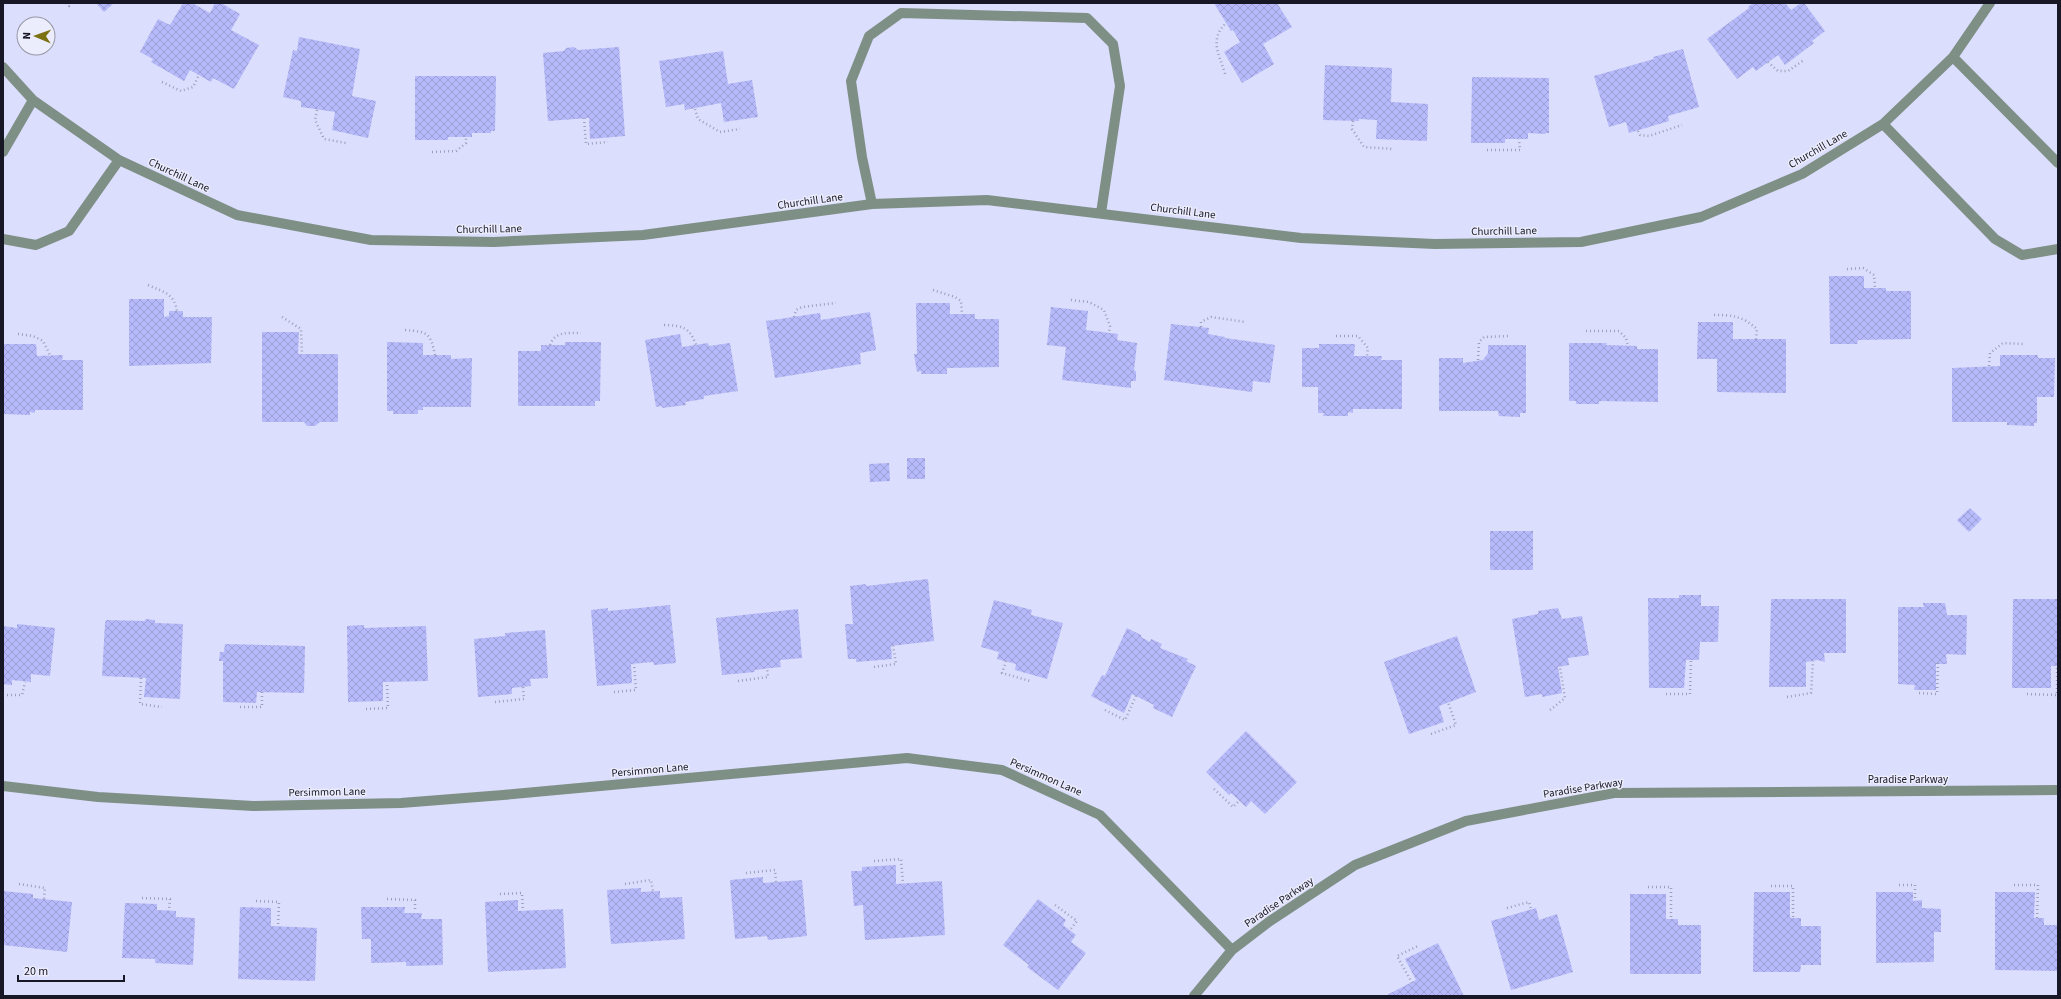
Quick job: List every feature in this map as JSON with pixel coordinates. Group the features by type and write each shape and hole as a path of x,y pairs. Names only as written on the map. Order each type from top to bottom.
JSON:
{"street":[{"name":"Churchill Lane","path":"3,67 33,100 119,160 237,215 371,240 494,242 643,235 872,204 987,200 1101,212 1301,238 1435,244 1581,242 1701,217 1802,174 1883,124 1953,57 1990,3"},
{"path":"872,204 862,157 851,81 869,36 901,13 1087,18 1112,44 1120,86 1101,212"},
{"path":"1953,57 2058,163"},
{"path":"3,152 33,100"},
{"path":"1883,124 1995,239 2022,255 2058,249"},
{"path":"3,239 36,245 69,231 119,160"},
{"name":"Persimmon Lane","path":"3,786 98,797 253,806 401,803 907,758 1002,770 1100,815 1232,950"},
{"name":"Paradise Parkway","path":"1194,996 1232,950 1270,921 1355,865 1466,821 1614,792 2058,790"}],"path":[{"path":"66,3 69,6 72,3"},
{"path":"1225,74 1215,42 1218,31 1226,23"},
{"path":"1768,62 1778,71 1788,71 1804,60"},
{"path":"162,82 181,91 193,87 199,75"},
{"path":"695,109 698,119 720,132 740,129"},
{"path":"317,110 315,120 324,139 346,143"},
{"path":"584,118 586,144 608,142"},
{"path":"1353,121 1352,129 1364,147 1393,149"},
{"path":"1638,130 1640,135 1649,136 1682,124"},
{"path":"432,152 456,151 466,143 466,137"},
{"path":"1487,150 1520,150 1519,139"},
{"path":"1847,269 1863,268 1874,275 1875,288"},
{"path":"148,285 170,295 176,302 177,312"},
{"path":"933,290 955,297 962,301 962,314"},
{"path":"1071,300 1089,302 1104,310 1110,326 1110,333"},
{"path":"794,317 796,310 802,307 836,303"},
{"path":"1714,315 1733,315 1748,321 1757,329 1756,339"},
{"path":"282,317 301,329 302,353"},
{"path":"1201,327 1201,322 1211,317 1246,322"},
{"path":"664,325 686,328 693,336 696,345"},
{"path":"405,330 425,332 432,338 435,355"},
{"path":"1586,331 1619,331 1626,338 1628,346"},
{"path":"550,345 552,338 560,334 581,333"},
{"path":"18,334 33,336 43,341 50,355"},
{"path":"1336,336 1358,336 1368,348 1367,356"},
{"path":"1478,360 1479,342 1484,337 1508,336"},
{"path":"1989,366 1990,353 2003,343 2023,344"},
{"path":"874,667 896,664 894,645"},
{"path":"1666,694 1690,694 1691,660"},
{"path":"1006,661 1002,674 1030,681"},
{"path":"1787,697 1811,693 1813,661"},
{"path":"1919,693 1937,694 1938,663"},
{"path":"614,692 636,690 634,664"},
{"path":"2028,694 2057,695 2057,666"},
{"path":"1550,710 1565,698 1560,667"},
{"path":"738,681 768,677 767,668"},
{"path":"141,678 140,704 162,707"},
{"path":"3,695 22,694 25,682"},
{"path":"366,709 388,708 387,682"},
{"path":"496,702 524,699 523,687"},
{"path":"240,707 262,707 262,692"},
{"path":"1105,710 1125,720 1136,696"},
{"path":"1431,734 1456,725 1448,702"},
{"path":"1214,789 1233,808 1239,801"},
{"path":"874,861 901,859 903,884"},
{"path":"746,873 775,870 776,882"},
{"path":"625,884 651,880 653,891"},
{"path":"19,884 45,888 44,898"},
{"path":"1899,885 1915,885 1915,901"},
{"path":"2014,885 2038,885 2037,918"},
{"path":"1771,886 1793,886 1793,918"},
{"path":"1648,887 1671,887 1671,919"},
{"path":"500,894 522,893 523,911"},
{"path":"142,898 170,899 169,911"},
{"path":"387,899 415,900 415,912"},
{"path":"256,901 279,902 278,927"},
{"path":"1507,908 1529,902 1531,909"},
{"path":"1055,905 1077,921 1070,930"},
{"path":"1412,983 1397,956 1418,946"}],"building":[{"path":"96,3 114,3 104,12"},
{"path":"183,3 192,3 210,13 215,3 221,3 240,14 231,30 259,45 234,89 213,78 211,82 190,70 184,81 151,62 153,59 140,52 158,19 170,25"},
{"path":"1214,3 1277,3 1292,27 1263,44 1274,64 1242,83 1224,52 1240,42 1233,30 1231,31"},
{"path":"1753,3 1785,3 1791,10 1801,3 1804,3 1825,31 1812,41 1814,43 1785,65 1778,55 1756,71 1753,67 1737,79 1707,39 1749,8 1748,7"},
{"path":"299,37 360,49 352,96 376,101 368,138 332,130 335,112 301,107 301,101 283,97 293,50 297,51"},
{"path":"574,47 578,50 619,47 625,136 590,139 589,118 548,121 543,53 564,51 566,48"},
{"path":"1683,49 1699,107 1668,116 1669,121 1629,133 1626,122 1609,127 1594,76"},
{"path":"723,51 728,84 752,80 758,117 724,122 721,103 685,110 684,104 666,107 659,61"},
{"path":"1325,65 1392,68 1391,102 1428,104 1427,141 1376,139 1377,120 1323,120"},
{"path":"415,76 496,76 495,131 491,131 491,133 472,133 472,137 448,137 448,140 415,140"},
{"path":"1472,77 1549,78 1549,133 1528,133 1528,139 1505,139 1505,143 1471,143"},
{"path":"1829,276 1864,276 1864,288 1886,288 1886,291 1911,291 1911,339 1858,340 1857,344 1830,344"},
{"path":"129,299 164,299 164,317 169,316 169,311 183,311 183,317 212,317 211,363 129,366"},
{"path":"916,303 950,303 950,314 975,314 975,319 999,319 999,367 947,368 947,374 921,374 921,371 917,372 914,354 917,354"},
{"path":"1051,307 1088,311 1086,330 1118,334 1117,340 1137,343 1134,371 1136,371 1136,381 1131,381 1131,388 1062,380 1066,347 1047,345"},
{"path":"870,312 876,350 860,353 861,364 775,378 766,321 820,313 821,320"},
{"path":"1698,322 1733,322 1733,339 1786,339 1786,393 1717,392 1717,359 1697,359"},
{"path":"1171,324 1209,328 1208,334 1275,345 1270,383 1253,381 1252,392 1164,380"},
{"path":"262,332 299,332 298,354 338,354 338,422 320,422 315,426 307,426 304,422 262,422"},
{"path":"680,334 682,347 708,343 709,346 730,343 738,391 704,396 704,399 685,402 686,405 662,408 662,406 656,407 645,340"},
{"path":"387,342 423,343 423,355 451,355 451,359 472,358 471,407 423,407 423,410 418,410 418,414 393,414 393,411 387,411"},
{"path":"565,342 601,342 600,401 595,401 595,406 518,406 518,351 541,351 541,345 565,345"},
{"path":"1569,343 1607,343 1606,345 1637,346 1637,349 1658,349 1658,402 1599,401 1599,404 1576,404 1576,401 1569,401"},
{"path":"3,344 36,344 37,356 63,355 62,360 83,360 83,410 35,410 35,413 30,412 30,415 3,414"},
{"path":"1319,344 1355,344 1354,356 1382,356 1381,360 1402,360 1402,409 1353,409 1353,413 1348,412 1348,416 1323,416 1324,413 1318,413 1318,387 1302,387 1302,348 1319,348"},
{"path":"1488,345 1526,345 1526,413 1520,413 1520,417 1499,416 1498,411 1439,411 1439,358 1463,358 1463,363 1483,360 1488,353"},
{"path":"2000,355 2038,355 2038,358 2055,358 2054,397 2037,397 2037,423 2034,423 2034,426 2007,425 2007,422 1952,422 1952,368 2000,366"},
{"path":"907,458 925,458 925,479 907,479"},
{"path":"889,463 890,481 870,482 869,464"},
{"path":"1970,508 1982,519 1969,532 1957,520"},
{"path":"1490,531 1533,531 1533,570 1490,570"},
{"path":"928,579 934,641 891,646 892,659 856,662 856,659 848,659 845,624 853,624 850,586 866,584 866,586"},
{"path":"1679,595 1701,595 1701,606 1719,606 1718,642 1700,642 1699,660 1686,660 1684,688 1649,688 1648,598 1679,598"},
{"path":"1771,599 1846,599 1846,653 1824,653 1825,662 1818,660 1806,662 1806,687 1769,687"},
{"path":"2013,599 2058,599 2058,666 2051,666 2051,688 2012,688"},
{"path":"994,600 1032,610 1031,615 1063,623 1047,679 1015,670 1016,664 997,659 999,652 981,647"},
{"path":"1923,603 1945,603 1947,615 1967,615 1966,655 1946,654 1947,664 1936,664 1936,690 1914,690 1915,685 1898,684 1898,607 1924,607"},
{"path":"670,605 676,663 654,665 653,662 631,664 632,683 597,686 591,610 608,608 608,611"},
{"path":"1558,608 1562,619 1582,616 1589,655 1568,658 1569,665 1558,667 1562,693 1542,697 1542,694 1525,697 1512,619 1538,614 1538,611"},
{"path":"798,609 802,658 780,660 781,667 754,670 755,672 722,675 716,618"},
{"path":"145,619 155,620 155,623 183,624 180,699 144,697 146,678 102,676 106,620 145,621"},
{"path":"17,624 55,628 50,676 31,674 31,682 12,680 12,685 3,684 3,626 17,628"},
{"path":"364,625 364,628 426,626 428,681 383,682 383,701 348,702 347,626"},
{"path":"1127,628 1141,635 1141,637 1150,642 1151,639 1162,644 1160,648 1188,659 1186,661 1196,666 1172,717 1153,708 1154,705 1132,694 1124,713 1091,696 1102,675 1105,676"},
{"path":"545,630 548,678 530,679 531,686 512,688 512,694 478,697 474,639 505,636 505,633"},
{"path":"1457,636 1476,692 1439,706 1444,722 1409,734 1384,662"},
{"path":"225,644 305,646 304,693 257,692 256,703 223,702 223,661 219,661 220,652 224,652"},
{"path":"1246,731 1297,782 1265,814 1251,801 1246,807 1231,793 1229,795 1206,772"},
{"path":"896,865 896,884 942,881 945,935 865,940 863,905 854,906 851,871 862,871 862,867"},
{"path":"763,877 763,883 802,880 807,936 768,940 767,936 735,939 730,880"},
{"path":"641,888 641,892 660,891 660,898 682,897 685,939 611,944 607,890"},
{"path":"3,891 33,894 33,898 72,902 67,952 3,945"},
{"path":"1754,892 1790,892 1790,918 1801,918 1801,926 1821,926 1821,965 1801,965 1800,972 1753,972"},
{"path":"1876,892 1913,892 1913,901 1922,900 1922,908 1941,909 1941,932 1934,932 1934,962 1876,963"},
{"path":"1995,892 2035,892 2034,918 2044,918 2044,925 2058,925 2058,971 1995,970"},
{"path":"1630,894 1666,894 1666,919 1678,919 1678,925 1701,925 1701,974 1630,974"},
{"path":"1038,899 1066,920 1063,925 1076,935 1071,942 1086,953 1058,990 1027,967 1029,965 1003,945"},
{"path":"518,900 518,911 563,909 566,968 488,972 485,902"},
{"path":"125,903 157,904 157,910 176,911 176,917 195,918 193,965 155,963 155,959 122,958"},
{"path":"240,907 271,908 271,926 317,928 315,981 238,979"},
{"path":"361,907 405,907 404,913 422,913 421,919 442,919 443,965 406,966 406,962 371,963 371,939 362,939"},
{"path":"1536,908 1539,920 1557,914 1573,972 1511,990 1491,921"},
{"path":"1438,943 1464,996 1385,996 1416,980 1405,959"}]}
